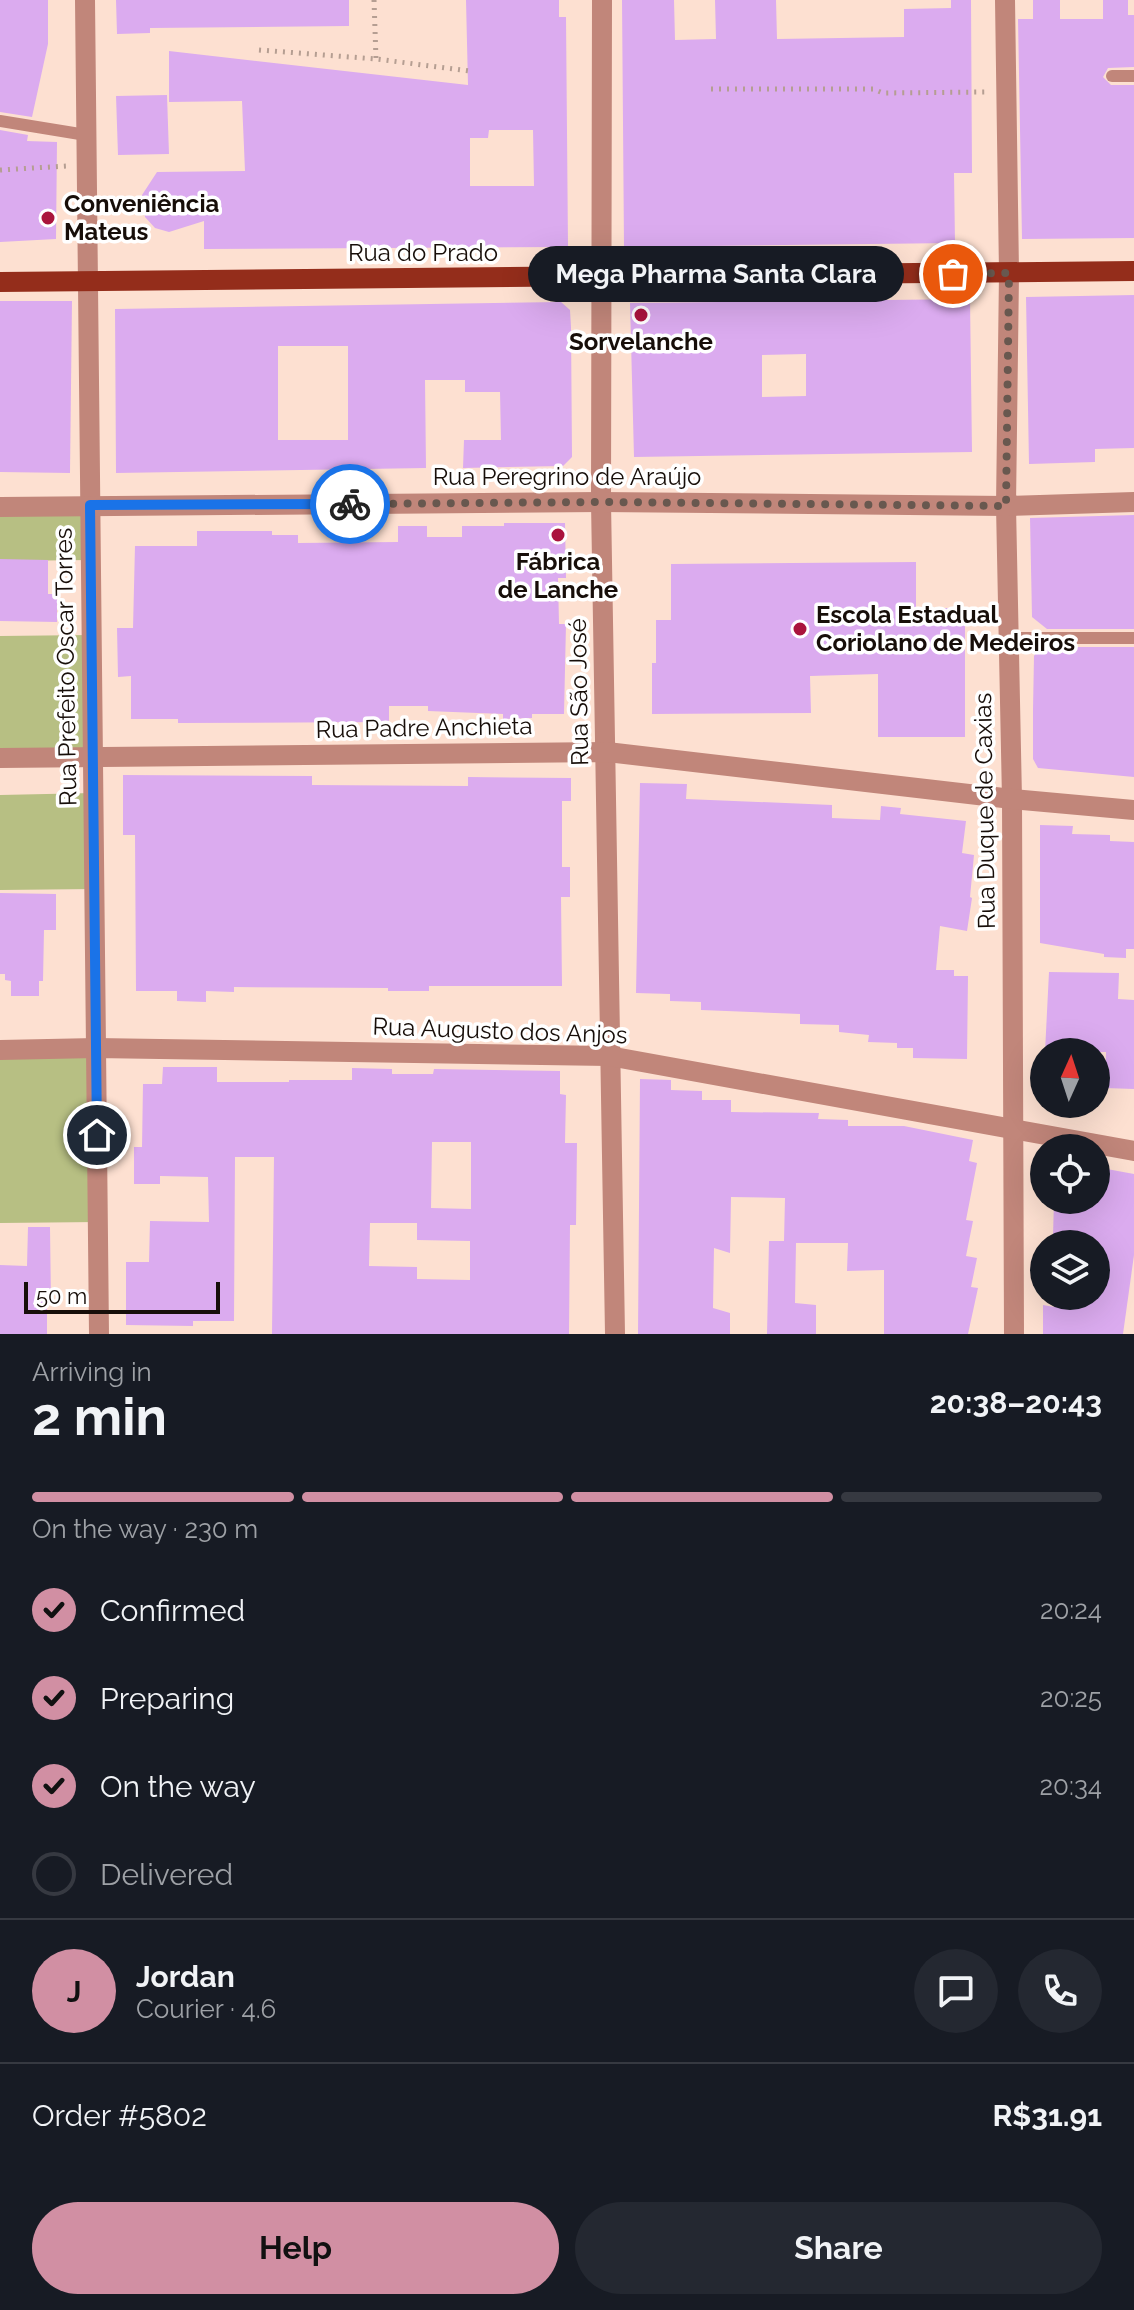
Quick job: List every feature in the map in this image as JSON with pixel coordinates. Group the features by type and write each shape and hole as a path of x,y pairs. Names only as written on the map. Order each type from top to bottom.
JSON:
{"main road":[{"name":"Rua do Prado","path":"0,282 1134,271"}],"street":[{"name":"Rua Prefeito Oscar Torres","path":"85,0 99,1334"},
{"name":"Rua São José","path":"602,0 601,502 615,1334"},
{"name":"Rua Duque de Caxias","path":"1005,0 1009,273 1006,506 1012,799 1014,1334"},
{"name":"Rua Peregrino de Araújo","path":"0,507 601,502 1006,506 1134,502"},
{"name":"Rua Padre Anchieta","path":"0,758 607,752 1012,799 1134,810"},
{"name":"Rua Augusto dos Anjos","path":"0,1050 96,1048 609,1056 1134,1151"}],"lane":[{"path":"1112,76 1134,76"},
{"path":"0,121 86,135"},
{"path":"1009,638 1134,638"}],"path":[{"path":"374,0 376,59"},
{"path":"259,50 376,59 470,71"},
{"path":"711,89 1006,92"},
{"path":"0,170 58,168 87,163"}],"green space":[{"path":"90,505 91,560 0,561 0,507"},
{"path":"91,635 92,757 0,758 0,636"},
{"path":"93,793 94,889 0,890 0,795"},
{"path":"96,1048 98,1222 0,1223 0,1050"}],"building":[{"path":"0,0 48,0 48,44 32,117 0,112"},
{"path":"116,0 349,0 349,26 150,28 150,33 117,34"},
{"path":"466,0 559,0 559,17 566,17 568,247 204,249 204,221 169,232 155,228 145,217 142,195 157,172 245,171 242,101 169,102 169,51 468,85","holes":["489,130 533,130 534,186 470,186 470,138 488,138"]},
{"path":"622,0 674,0 675,40 716,39 715,0 776,0 777,39 904,37 904,9 951,8 951,0 971,0 972,173 954,173 955,243 624,247"},
{"path":"1033,0 1060,0 1060,19 1103,19 1103,0 1128,0 1128,15 1134,15 1134,67 1108,68 1103,77 1111,85 1134,85 1134,238 1022,239 1018,19 1033,19"},
{"path":"167,95 169,154 118,155 116,96"},
{"path":"0,130 28,135 27,141 57,142 56,239 0,242"},
{"path":"1134,295 1134,448 1095,449 1095,462 1029,464 1026,297"},
{"path":"970,299 972,452 634,457 630,303","holes":["806,354 806,396 762,397 762,355"]},
{"path":"0,301 72,301 70,473 0,472"},
{"path":"561,302 570,310 572,457 563,466 463,468 464,440 501,440 500,392 465,392 465,380 425,380 426,468 116,473 115,309","holes":["278,346 348,346 348,440 278,440"]},
{"path":"1134,515 1134,629 1047,629 1032,617 1030,518"},
{"path":"504,523 565,523 566,578 558,578 559,624 566,624 564,714 532,714 532,718 503,719 503,714 428,711 428,706 389,706 389,722 178,723 178,719 131,719 131,676 118,677 117,628 133,628 135,546 197,546 197,531 272,531 272,535 298,535 298,543 398,542 398,526 427,526 427,537 462,537 462,526 504,526"},
{"path":"0,559 48,560 48,594 57,594 57,622 0,621"},
{"path":"916,562 916,608 965,608 965,737 878,737 878,674 810,676 811,713 652,714 656,620 671,620 671,564"},
{"path":"1039,647 1134,647 1134,777 1038,768 1033,759 1033,709 1034,656"},
{"path":"123,775 312,776 312,785 468,786 468,777 571,778 571,801 562,801 562,867 570,867 570,897 561,897 562,986 429,986 429,991 234,987 234,992 206,991 206,1002 177,1001 177,991 136,991 135,835 123,835"},
{"path":"640,783 687,784 686,799 832,805 832,818 880,820 881,806 901,808 900,814 966,821 962,853 974,855 967,931 940,926 936,970 954,970 954,976 968,976 967,1059 913,1058 913,1048 897,1048 897,1043 868,1042 869,1035 839,1032 839,1025 800,1024 800,1014 701,1010 701,1002 670,1001 670,994 636,993"},
{"path":"1040,825 1073,826 1072,834 1110,835 1110,841 1134,842 1134,949 1126,949 1126,958 1104,957 1104,954 1040,943"},
{"path":"0,893 56,894 56,930 44,930 43,981 39,981 39,996 11,996 11,981 5,980 5,974 0,974"},
{"path":"1049,972 1119,973 1118,999 1134,1000 1134,1089 1110,1088 1110,1038 1046,1038"},
{"path":"163,1067 217,1067 217,1082 352,1080 352,1068 392,1069 392,1074 433,1074 434,1069 560,1071 560,1094 566,1095 565,1143 577,1143 576,1225 570,1225 569,1334 272,1334 274,1157 235,1157 234,1321 193,1321 193,1326 126,1325 126,1262 149,1262 150,1221 209,1222 208,1177 160,1176 160,1184 134,1184 134,1147 142,1147 143,1084 162,1084","holes":["432,1142 471,1142 471,1209 431,1208","370,1223 417,1223 417,1240 470,1241 470,1280 417,1279 417,1267 369,1266"]},
{"path":"640,1079 671,1080 671,1090 702,1091 702,1100 731,1100 731,1112 819,1113 818,1119 848,1120 848,1126 904,1126 973,1140 969,1161 977,1163 966,1220 973,1221 966,1256 977,1258 971,1287 978,1288 968,1334 884,1334 884,1270 847,1271 848,1243 796,1243 795,1303 816,1305 816,1334 767,1334 769,1241 784,1241 785,1198 731,1197 730,1253 714,1248 713,1308 730,1313 730,1334 638,1334"},
{"path":"1110,1170 1134,1174 1134,1255 1123,1334 1043,1334 1043,1310 1110,1310 1110,1230 1053,1230 1054,1214 1110,1214"},
{"path":"28,1227 50,1227 51,1303 47,1303 47,1334 0,1334 0,1265 27,1266"}],"way so far":[{"path":"350,504 601,502 1006,506 1009,273 953,274"}],"place":[{"name":"Conveniência Mateus","path":"48,218"},
{"name":"Mega Pharma Santa Clara","path":"953,274"},
{"name":"Sorvelanche","path":"641,315"},
{"name":"Fábrica de Lanche","path":"558,535"},
{"name":"Escola Estadual Coriolano de Medeiros","path":"800,629"}],"route":[{"path":"97,1135 90,505 350,504"}]}
